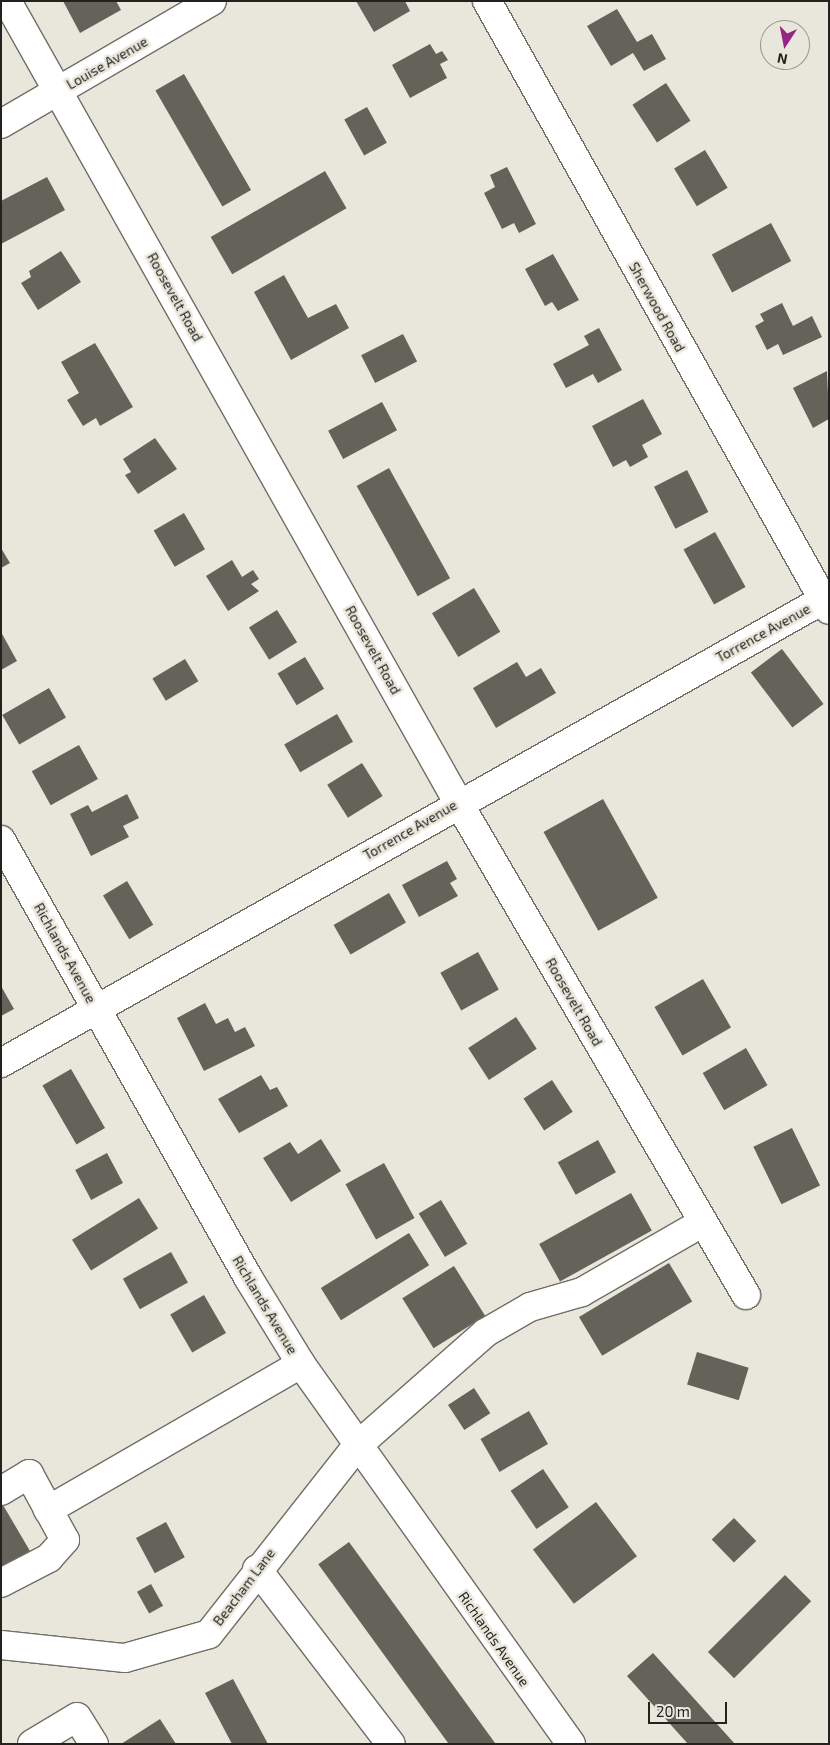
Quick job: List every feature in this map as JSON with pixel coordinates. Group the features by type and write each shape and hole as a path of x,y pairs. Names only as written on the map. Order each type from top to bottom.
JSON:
{"street":[{"name":"Roosevelt Road","path":"7,1 458,802 702,1223 746,1295"},
{"name":"Louise Avenue","path":"1,124 212,1"},
{"name":"Sherwood Road","path":"487,1 825,606"},
{"name":"Torrence Avenue","path":"1,1063 97,1010 458,802 825,606"},
{"name":"Richlands Avenue","path":"1,840 302,1364 357,1446 572,1744"},
{"name":"Beacham Lane","path":"1,1645 125,1658 209,1634 257,1569 357,1446 485,1333 530,1307 582,1292 702,1223"},
{"path":"48,1510 302,1364"},
{"path":"1,1490 29,1474 65,1540 49,1558 1,1583"},
{"path":"257,1569 391,1744"},
{"path":"32,1744 77,1717 94,1744"}],"building":[{"path":"63,1 116,1 121,10 80,33"},
{"path":"356,1 405,1 410,11 374,32"},
{"path":"617,9 637,42 652,34 666,59 644,71 633,53 611,66 587,26"},
{"path":"430,44 436,54 442,51 448,60 440,64 447,78 410,98 392,65"},
{"path":"184,74 251,190 222,207 155,90"},
{"path":"666,83 691,121 657,143 632,105"},
{"path":"367,107 387,143 364,155 344,120"},
{"path":"705,150 728,188 697,206 674,169"},
{"path":"507,167 536,224 519,233 514,223 502,229 484,193 495,187 490,175"},
{"path":"325,171 346,208 232,274 211,237"},
{"path":"47,177 65,210 1,244 1,201"},
{"path":"771,223 791,261 732,292 712,254"},
{"path":"61,251 81,282 38,310 21,283 31,277 29,271"},
{"path":"553,254 579,300 558,311 552,302 545,306 525,269"},
{"path":"284,275 308,318 336,304 349,328 291,360 254,292"},
{"path":"782,303 793,326 812,316 822,337 783,355 778,344 767,350 755,326 764,321 760,314"},
{"path":"599,328 622,370 598,383 593,374 566,388 553,364 589,345 584,336"},
{"path":"403,334 417,362 375,383 361,355"},
{"path":"95,343 133,407 100,426 96,418 83,426 67,400 79,393 61,362"},
{"path":"827,371 829,419 813,428 793,388"},
{"path":"643,399 662,434 642,445 648,457 630,467 626,460 613,467 592,426"},
{"path":"382,402 397,430 343,459 328,431"},
{"path":"155,438 177,469 138,494 125,475 131,472 123,459"},
{"path":"389,468 450,578 418,596 357,486"},
{"path":"687,470 708,512 675,529 654,487"},
{"path":"184,513 205,549 175,567 154,530"},
{"path":"715,532 746,587 714,605 684,549"},
{"path":"1,548 10,563 1,568"},
{"path":"232,560 242,577 253,570 259,579 251,584 259,591 228,611 206,576"},
{"path":"474,588 500,632 458,657 432,613"},
{"path":"277,610 297,642 269,660 249,627"},
{"path":"1,632 17,661 1,670"},
{"path":"782,649 824,704 792,728 751,672"},
{"path":"305,657 324,689 297,705 278,673"},
{"path":"185,659 198,681 166,701 152,679"},
{"path":"517,662 526,677 541,668 556,693 496,728 473,688"},
{"path":"49,688 66,717 19,744 2,715"},
{"path":"337,714 353,742 300,772 284,744"},
{"path":"79,745 98,779 51,805 32,771"},
{"path":"362,763 383,796 348,818 327,785"},
{"path":"127,794 139,818 123,826 129,837 91,856 70,814 88,805 92,812"},
{"path":"603,799 658,898 598,931 544,832"},
{"path":"447,861 457,879 450,883 458,896 419,917 402,885"},
{"path":"127,881 153,925 129,939 103,895"},
{"path":"389,893 406,922 351,954 334,925"},
{"path":"478,952 499,990 461,1010 440,973"},
{"path":"703,979 731,1027 683,1055 655,1007"},
{"path":"1,986 14,1009 1,1016"},
{"path":"205,1003 216,1024 228,1018 235,1032 245,1027 255,1046 204,1071 177,1018"},
{"path":"516,1017 537,1049 489,1080 468,1048"},
{"path":"746,1048 768,1085 724,1110 703,1073"},
{"path":"71,1069 105,1128 76,1144 42,1086"},
{"path":"261,1075 270,1090 277,1087 288,1106 239,1133 218,1099"},
{"path":"552,1080 573,1112 544,1130 523,1099"},
{"path":"792,1128 820,1186 781,1204 753,1147"},
{"path":"321,1139 341,1171 291,1202 263,1158 290,1142 298,1154"},
{"path":"598,1140 616,1172 576,1195 558,1162"},
{"path":"107,1153 123,1183 91,1200 75,1170"},
{"path":"384,1163 415,1218 376,1239 346,1184"},
{"path":"631,1193 652,1231 560,1282 539,1244"},
{"path":"139,1198 158,1229 91,1270 72,1240"},
{"path":"441,1200 467,1244 445,1257 419,1213"},
{"path":"409,1233 429,1265 341,1320 321,1288"},
{"path":"171,1252 188,1283 140,1309 123,1279"},
{"path":"669,1263 692,1302 602,1356 579,1317"},
{"path":"454,1266 485,1316 434,1348 402,1298"},
{"path":"204,1295 226,1333 192,1353 170,1314"},
{"path":"697,1352 749,1368 739,1400 687,1385"},
{"path":"474,1388 490,1413 464,1430 448,1405"},
{"path":"529,1411 548,1444 500,1472 481,1439"},
{"path":"543,1469 569,1507 536,1529 511,1491"},
{"path":"596,1502 637,1556 574,1604 533,1550"},
{"path":"3,1505 30,1551 1,1567 1,1506"},
{"path":"734,1518 756,1541 734,1563 712,1540"},
{"path":"166,1522 185,1557 155,1573 136,1538"},
{"path":"349,1542 496,1744 449,1744 318,1564"},
{"path":"785,1575 811,1601 734,1678 708,1652"},
{"path":"151,1584 163,1606 149,1614 137,1592"},
{"path":"653,1653 735,1744 688,1744 627,1676"},
{"path":"233,1679 268,1744 232,1744 205,1693"},
{"path":"160,1719 176,1744 121,1744"}]}
